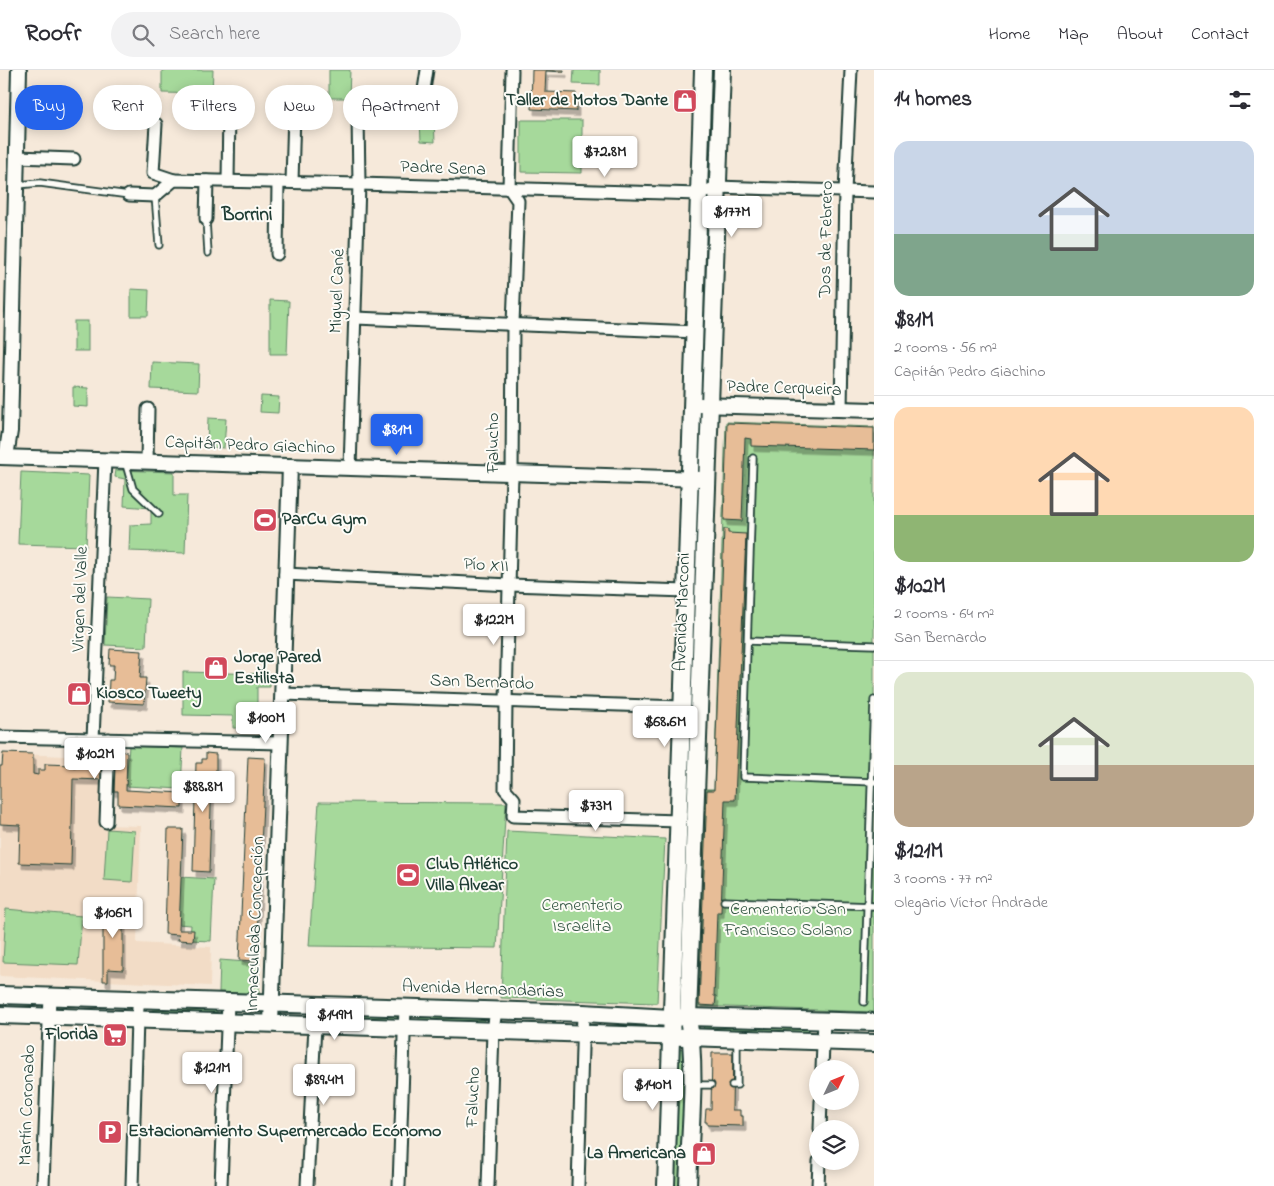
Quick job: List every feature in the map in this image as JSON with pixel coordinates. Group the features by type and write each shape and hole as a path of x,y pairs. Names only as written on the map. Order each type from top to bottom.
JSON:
{"main road":[{"name":"Avenida Marconi","path":"666,1186 680,821 703,70"},
{"name":"Avenida Marconi","path":"688,1186 692,1038 688,1016 722,70"},
{"name":"Avenida Hernandarias","path":"0,995 496,1010 671,1018 688,1016 874,1022"},
{"path":"0,1015 874,1043"}],"street":[{"path":"3,457 10,431 19,70"},
{"path":"425,85 427,70"},
{"name":"Falucho","path":"512,70 509,188 518,201 512,323 512,474 505,790 514,800 514,816 680,821"},
{"name":"Dos de Febrero","path":"841,409 845,191 851,70"},
{"path":"156,130 153,173 174,180"},
{"path":"228,181 229,130"},
{"path":"292,182 293,130"},
{"name":"Miguel Cané","path":"350,468 359,184 358,130"},
{"path":"17,157 74,159"},
{"path":"129,195 155,196 174,180"},
{"name":"Padre Sena","path":"174,180 699,194 717,187 874,192"},
{"path":"206,218 207,181"},
{"path":"277,254 278,182"},
{"path":"355,318 696,332"},
{"name":"Padre Cerqueira","path":"693,405 874,410"},
{"path":"147,462 148,410"},
{"name":"Capitán Pedro Giachino","path":"3,457 689,480 708,479"},
{"name":"Virgen del Valle","path":"93,739 105,460"},
{"name":"Inmaculada Concepción","path":"271,1024 290,466"},
{"name":"Pío XII","path":"285,574 686,591"},
{"name":"San Bernardo","path":"282,694 682,707"},
{"path":"0,737 281,743"},
{"path":"106,822 108,739"},
{"name":"Martín Coronado","path":"42,1186 50,996"},
{"path":"132,1186 139,998"},
{"path":"222,1186 228,1002"},
{"path":"307,1186 316,1005"},
{"path":"399,1186 406,1007"},
{"name":"Falucho","path":"488,1186 493,1031 496,1010"},
{"path":"578,1186 583,1013"},
{"path":"822,1060 824,1020"},
{"path":"818,1186 819,1170"}],"lane":[{"path":"16,185 40,183 129,195"},
{"path":"155,196 159,245"},
{"path":"206,218 208,253"},
{"path":"754,458 743,776 873,782"},
{"path":"124,461 133,489 159,514"},
{"path":"748,641 874,645"},
{"path":"864,1002 866,906 873,782 874,700"},
{"path":"724,901 874,906"},
{"path":"732,1085 737,1085 737,1038"},
{"path":"692,1086 711,1085"}],"shaded area":[{"path":"0,753 107,758 105,825 141,826 137,943 211,947 210,986 0,976"}],"green space":[{"path":"162,70 213,70 212,85 172,85 172,93 162,93"},
{"path":"329,70 350,70 349,85 343,85 343,98 333,98 333,85 329,85"},
{"path":"574,70 600,70 600,85 573,84"},
{"path":"521,120 582,120 582,173 521,172"},
{"path":"420,130 434,130 435,142 421,141"},
{"path":"131,289 149,290 148,316 131,316"},
{"path":"270,300 289,301 287,354 270,354"},
{"path":"74,321 88,321 88,351 74,351"},
{"path":"152,362 199,364 198,391 151,389"},
{"path":"73,387 88,388 88,407 73,406"},
{"path":"261,396 279,397 278,413 260,412"},
{"path":"208,418 226,419 224,448 207,447"},
{"name":"Cementerio San Francisco Solano","path":"726,422 874,427 874,1012 698,1006 706,789 714,789"},
{"path":"116,470 174,472 174,495 187,495 185,553 129,551 130,525 151,524 151,508 124,506 125,479 115,477"},
{"path":"21,472 89,475 86,546 18,544"},
{"path":"107,597 148,599 146,647 105,645"},
{"path":"183,672 270,674 270,687 257,687 257,728 233,728 233,716 183,715"},
{"path":"129,746 183,748 181,789 126,786"},
{"name":"Club Atlético Villa Alvear","path":"319,802 506,803 497,948 309,946"},
{"path":"107,829 135,831 132,882 104,880"},
{"name":"Cementerio Israelita","path":"507,831 665,839 657,1003 501,998"},
{"path":"180,877 214,879 211,941 190,940 191,925 177,924"},
{"path":"6,909 82,916 78,965 3,962"},
{"path":"220,960 259,963 259,994 219,992"},
{"path":"153,1006 217,1008 217,1015 153,1013"},
{"path":"332,1013 397,1016 397,1023 332,1020"},
{"path":"419,1015 484,1018 483,1026 419,1023"},
{"path":"704,1021 810,1026 809,1038 703,1033"},
{"path":"676,1048 686,1049 682,1186 672,1186"}],"building":[{"path":"532,70 564,70 564,72 546,71 545,92 576,93 576,111 531,109"},
{"path":"727,423 874,428 874,450 751,446 751,439 745,438 742,521 724,520"},
{"path":"724,529 728,529 728,533 746,534 735,800 725,800 721,912 717,912 715,1006 699,1005 707,790 714,790"},
{"path":"110,649 142,651 140,678 146,678 144,704 108,702 109,680 113,680 114,665 109,665"},
{"path":"113,751 127,752 126,790 182,793 182,808 118,805 118,791 112,791"},
{"path":"3,753 33,754 33,774 38,775 38,770 45,770 45,764 73,765 73,767 78,767 78,761 104,762 104,780 73,779 71,865 19,863 20,825 0,824 0,766 2,766"},
{"path":"206,753 216,754 216,775 212,775 209,872 193,871 196,763 202,763 202,759 206,759"},
{"path":"248,757 265,758 256,961 239,960"},
{"path":"168,829 183,829 179,930 194,930 193,941 178,940 179,935 165,934"},
{"path":"103,905 123,905 123,970 108,969 108,981 103,981"},
{"path":"712,1053 733,1053 732,1110 740,1110 740,1116 743,1116 743,1126 707,1125 707,1122 705,1122 706,1109 711,1109"}],"place":[{"name":"Taller de Motos Dante","path":"685,101"},
{"name":"ParCu Gym","path":"265,520"},
{"name":"Jorge Pared Estilista","path":"216,668"},
{"name":"Kiosco Tweety","path":"79,694"},
{"name":"Club Atlético Villa Alvear","path":"408,875"},
{"name":"Florida","path":"115,1035"},
{"name":"Estacionamiento Supermercado Ecónomo","path":"110,1132"},
{"name":"La Americana","path":"704,1154"}],"district":[{"name":"Borrini","path":"247,215"}]}
